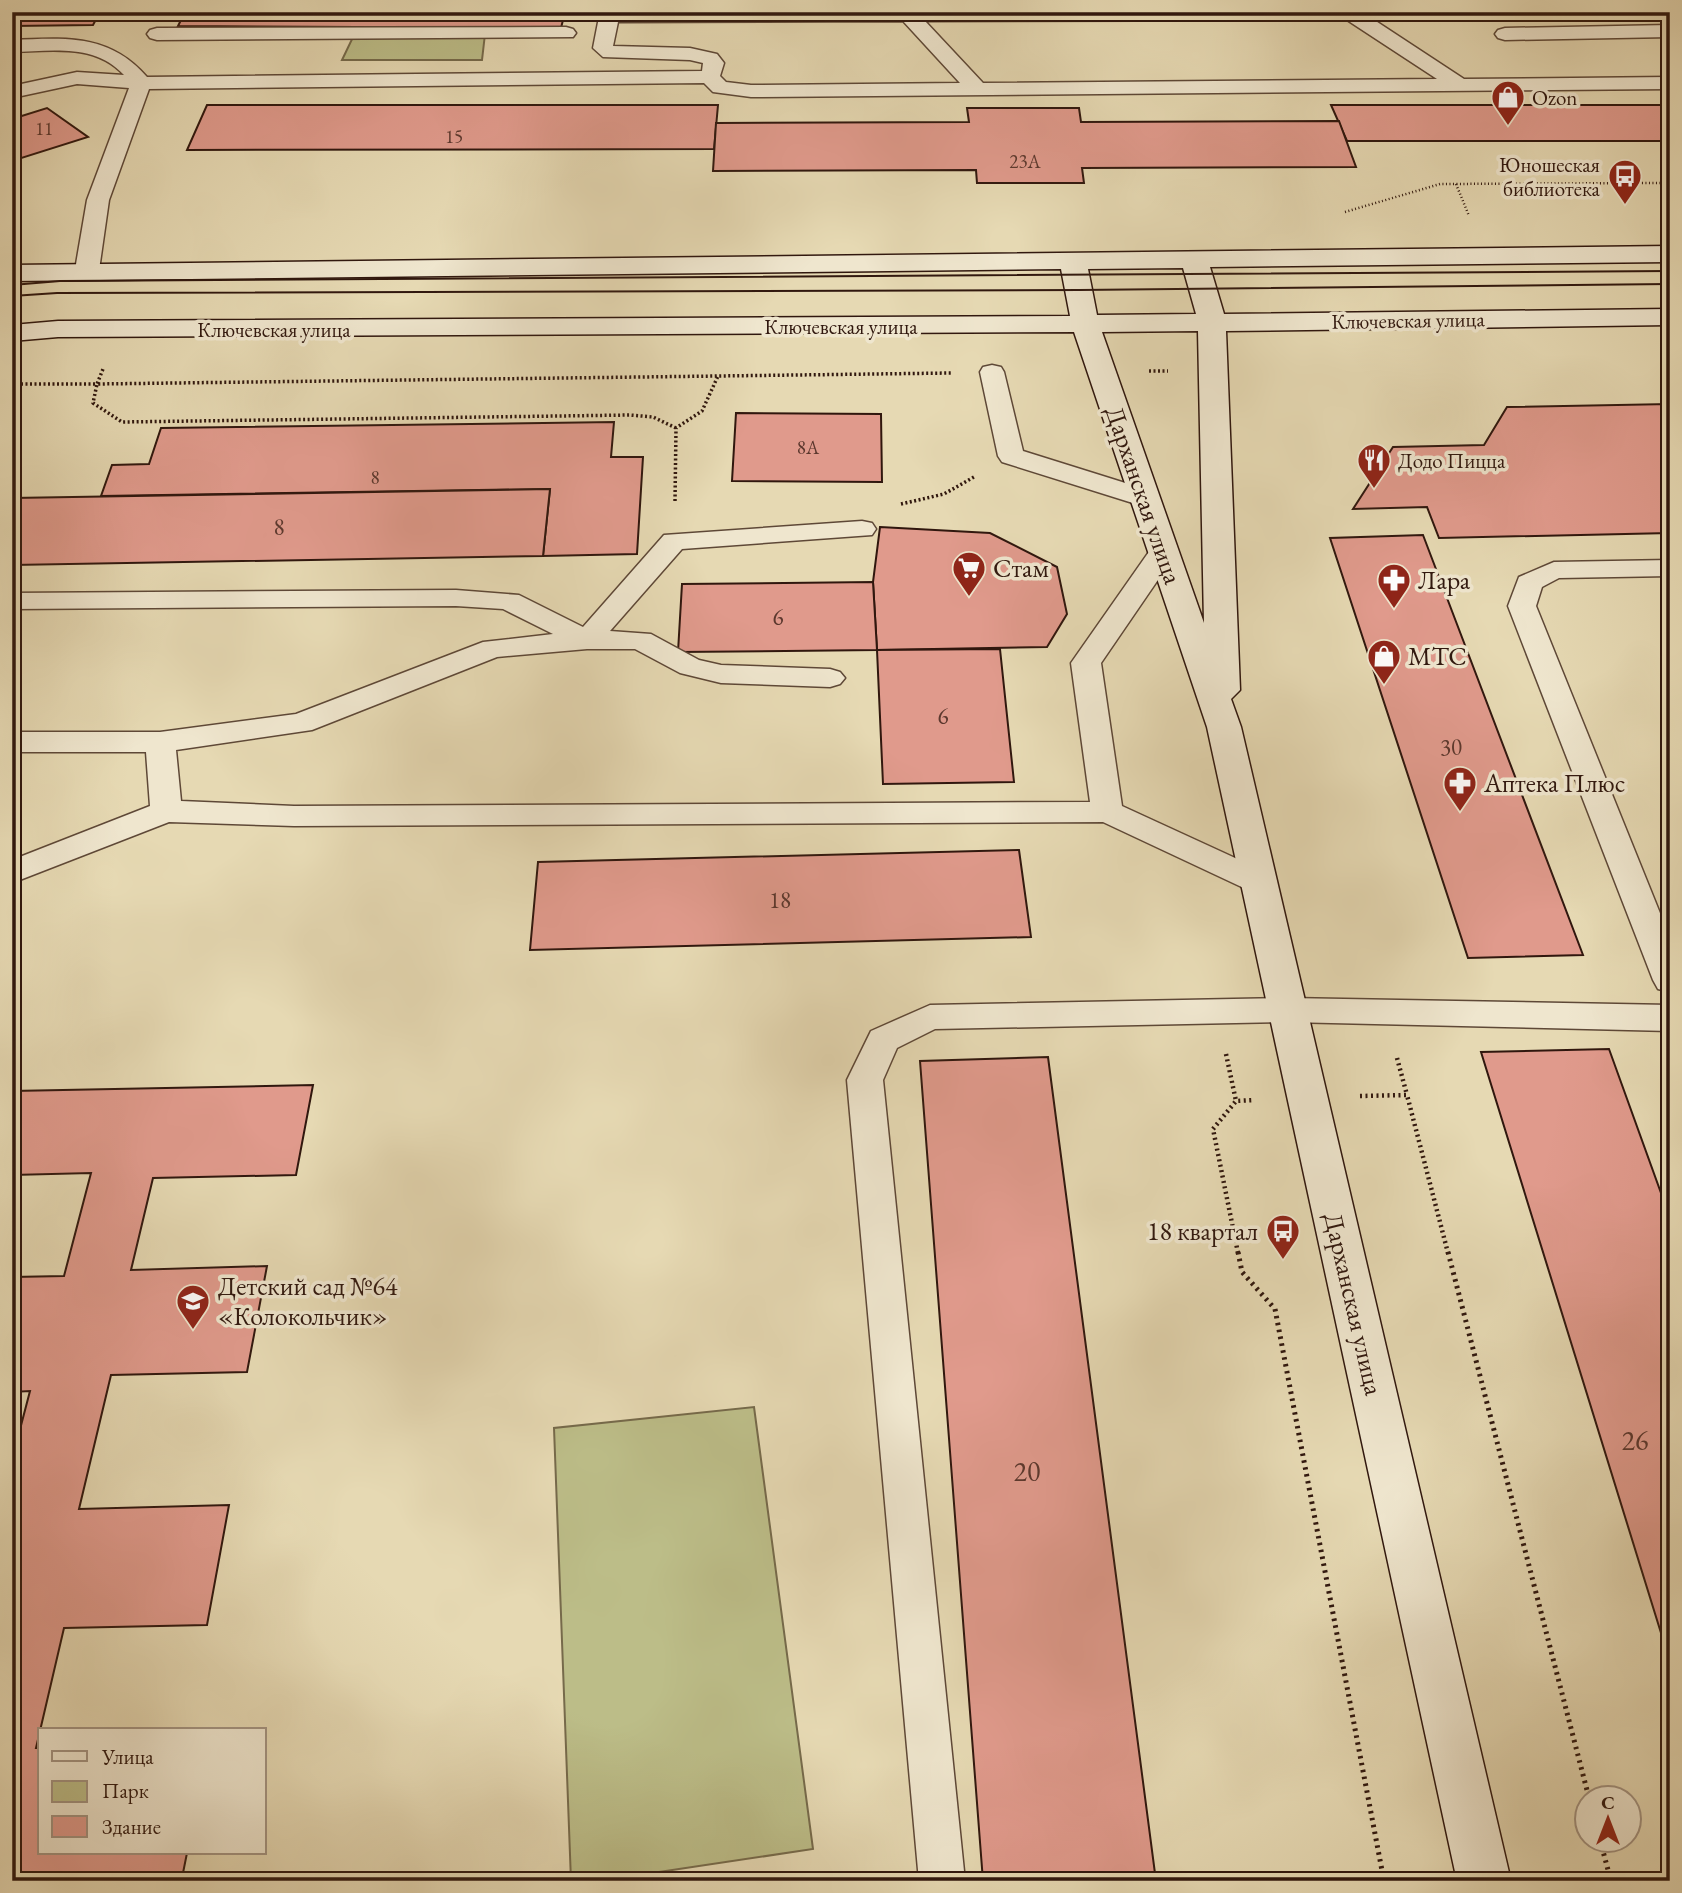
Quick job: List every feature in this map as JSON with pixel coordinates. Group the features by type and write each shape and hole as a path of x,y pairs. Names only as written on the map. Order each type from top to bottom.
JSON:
{"main road":[{"path":"12,273 87,270 1670,254"},
{"name":"Дарханская улица","path":"1194,258 1212,322 1224,727"},
{"name":"Дарханская улица","path":"1073,260 1085,324 1224,727 1484,1881"},
{"name":"Ключевская улица","path":"12,333 58,330 1085,324 1670,317"}],"lane":[{"path":"87,270 98,200 164,12"},
{"path":"710,77 714,63 710,58 690,54 610,53 603,48 610,14 1349,13 1460,85"},
{"path":"908,15 978,90"},
{"path":"1505,34 1670,31"},
{"path":"157,34 566,33"},
{"path":"12,46 82,45 108,50 131,69 141,83"},
{"path":"12,92 78,78 141,83 710,77 720,88 751,92 1670,83"},
{"path":"992,372 1011,456 1145,498"},
{"path":"587,640 674,541 862,529"},
{"path":"1107,812 1086,663 1163,552"},
{"path":"1670,568 1554,570 1529,583 1522,606 1670,980"},
{"path":"12,601 456,598 509,601 587,640"},
{"path":"12,742 160,741 301,723 493,648 587,640 641,640 690,667 721,674 830,678"},
{"path":"160,741 166,811"},
{"path":"12,872 166,811 294,816 1107,812 1259,882"},
{"path":"942,1881 865,1080 883,1040 930,1017 1288,1010 1670,1018"}],"path":[{"path":"1345,212 1440,184 1670,183"},
{"path":"1456,184 1471,221"},
{"path":"676,428 653,417 630,415 122,422 93,403 97,384 962,373"},
{"path":"676,428 702,411 718,376"},
{"path":"674,541 676,428"},
{"path":"862,529 901,504 944,494 1011,456"},
{"path":"1604,1854 1611,1881"}],"green space":[{"path":"485,34 482,60 342,60 354,35"},
{"path":"754,1407 813,1849 599,1881 571,1881 554,1428"}],"building":[{"path":"12,12 100,12 93,25 12,26"},
{"path":"185,12 565,12 561,28 178,26"},
{"path":"207,105 718,105 714,149 187,150"},
{"path":"1331,105 1670,105 1670,141 1347,141"},
{"path":"47,108 88,137 12,161 12,119"},
{"path":"967,108 1079,108 1081,122 1339,121 1356,167 1082,168 1084,183 977,183 976,170 713,171 716,123 969,122"},
{"path":"1670,404 1670,533 1439,538 1427,507 1353,509 1393,447 1484,445 1507,407"},
{"path":"736,413 881,414 882,482 732,481"},
{"path":"614,422 611,457 643,457 637,554 543,556 550,489 101,496 112,465 149,464 161,428"},
{"path":"550,489 543,556 12,565 12,498"},
{"name":"Стам","path":"880,527 990,533 1057,567 1067,614 1047,647 877,650 873,582"},
{"path":"1423,535 1583,955 1468,958 1330,538"},
{"path":"873,582 877,650 678,652 682,584"},
{"path":"1000,649 1014,782 883,784 877,650"},
{"path":"1019,850 1031,937 530,950 538,862"},
{"path":"1609,1049 1670,1218 1670,1662 1481,1052"},
{"path":"1048,1057 1156,1881 983,1881 920,1061"},
{"path":"313,1085 296,1175 153,1178 131,1270 267,1266 247,1372 111,1375 79,1509 229,1505 207,1625 64,1628 41,1728 38,1728 38,1854 187,1854 183,1873 12,1878 12,1460 30,1391 12,1392 12,1277 64,1276 91,1173 12,1175 12,1091"}],"tram line":[{"path":"12,285 60,281 1670,271"},
{"path":"12,296 57,293 1080,290 1670,284"}],"place":[{"name":"Ozon","path":"1508,127"},
{"name":"Юношеская библиотека","path":"1625,206"},
{"name":"Додо Пицца","path":"1374,490"},
{"name":"Стам","path":"969,598"},
{"name":"Лара","path":"1394,610"},
{"name":"МТС","path":"1384,686"},
{"name":"Аптека Плюс","path":"1460,813"},
{"name":"18 квартал","path":"1283,1261"},
{"name":"Детский сад №64 «Колокольчик»","path":"193,1331"}]}
